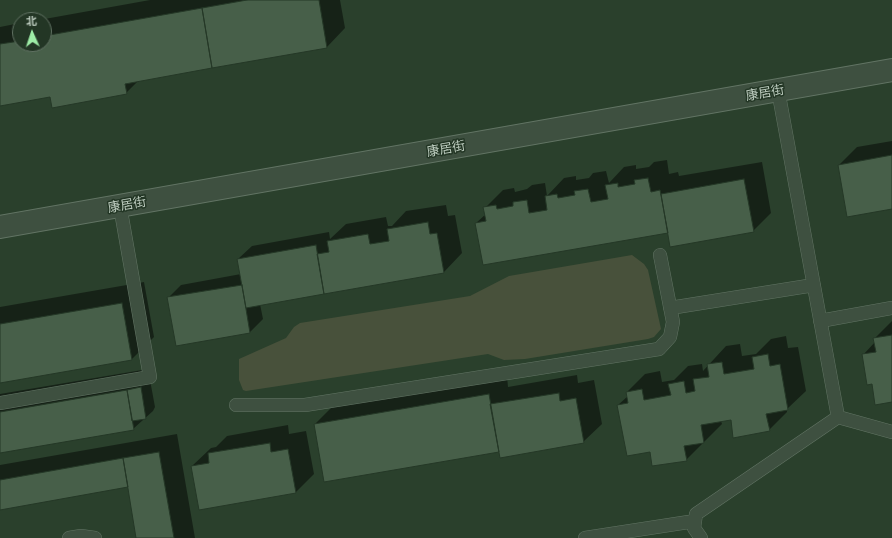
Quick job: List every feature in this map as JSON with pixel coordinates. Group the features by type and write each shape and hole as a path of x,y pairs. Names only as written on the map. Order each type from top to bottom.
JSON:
{"street":[{"name":"康居街","path":"0,227 892,70"}],"lane":[{"path":"778,90 838,417"},
{"path":"0,403 150,377 120,206"},
{"path":"236,405 305,405 659,350 670,337 673,322 660,255"},
{"path":"670,308 814,285"},
{"path":"820,321 892,308"},
{"path":"701,538 694,528 696,514 838,417 892,432"},
{"path":"585,538 695,521"},
{"path":"69,538 80,536 95,538"}],"green space":[{"path":"632,255 644,264 648,270 661,329 654,337 648,339 525,359 504,360 488,354 246,391 243,390 239,380 239,359 286,338 294,327 300,323 470,296 509,276"}],"building":[{"path":"247,0 319,0 327,48 212,68 202,8"},
{"path":"202,8 212,68 125,84 127,94 52,108 50,97 0,106 0,44 12,42 12,52 52,52 52,35"},
{"path":"892,155 892,209 847,217 838,165"},
{"path":"648,178 651,192 660,190 668,233 483,265 475,223 486,221 483,207 496,205 497,209 513,206 513,202 527,200 529,213 547,210 545,196 557,194 558,198 575,195 574,191 588,189 591,202 608,199 605,185 618,183 618,187 635,184 634,180"},
{"path":"744,179 754,232 670,247 661,194"},
{"path":"428,222 430,234 437,233 444,273 324,294 317,254 329,252 327,241 368,234 370,244 389,241 387,229"},
{"path":"316,245 324,294 246,308 237,259"},
{"path":"242,285 250,333 176,346 167,297"},
{"path":"122,303 132,360 0,383 0,324"},
{"path":"892,335 892,402 875,405 872,384 867,385 862,354 876,352 873,338"},
{"path":"768,354 770,366 780,364 788,410 766,414 770,431 733,438 731,420 701,425 704,443 684,446 687,461 652,466 650,452 627,456 617,405 628,403 626,392 642,389 644,400 671,395 668,384 684,381 686,393 695,391 693,379 709,377 707,364 722,362 724,374 754,369 752,357"},
{"path":"141,387 146,419 132,421 127,390"},
{"path":"127,390 134,430 0,453 0,412"},
{"path":"559,393 560,401 576,398 584,443 500,458 490,404"},
{"path":"489,394 499,452 324,482 314,424"},
{"path":"270,443 271,452 288,449 296,493 199,510 191,466 209,463 208,453"},
{"path":"159,452 174,538 136,538 123,458"},
{"path":"123,458 128,487 0,510 0,480"}]}
